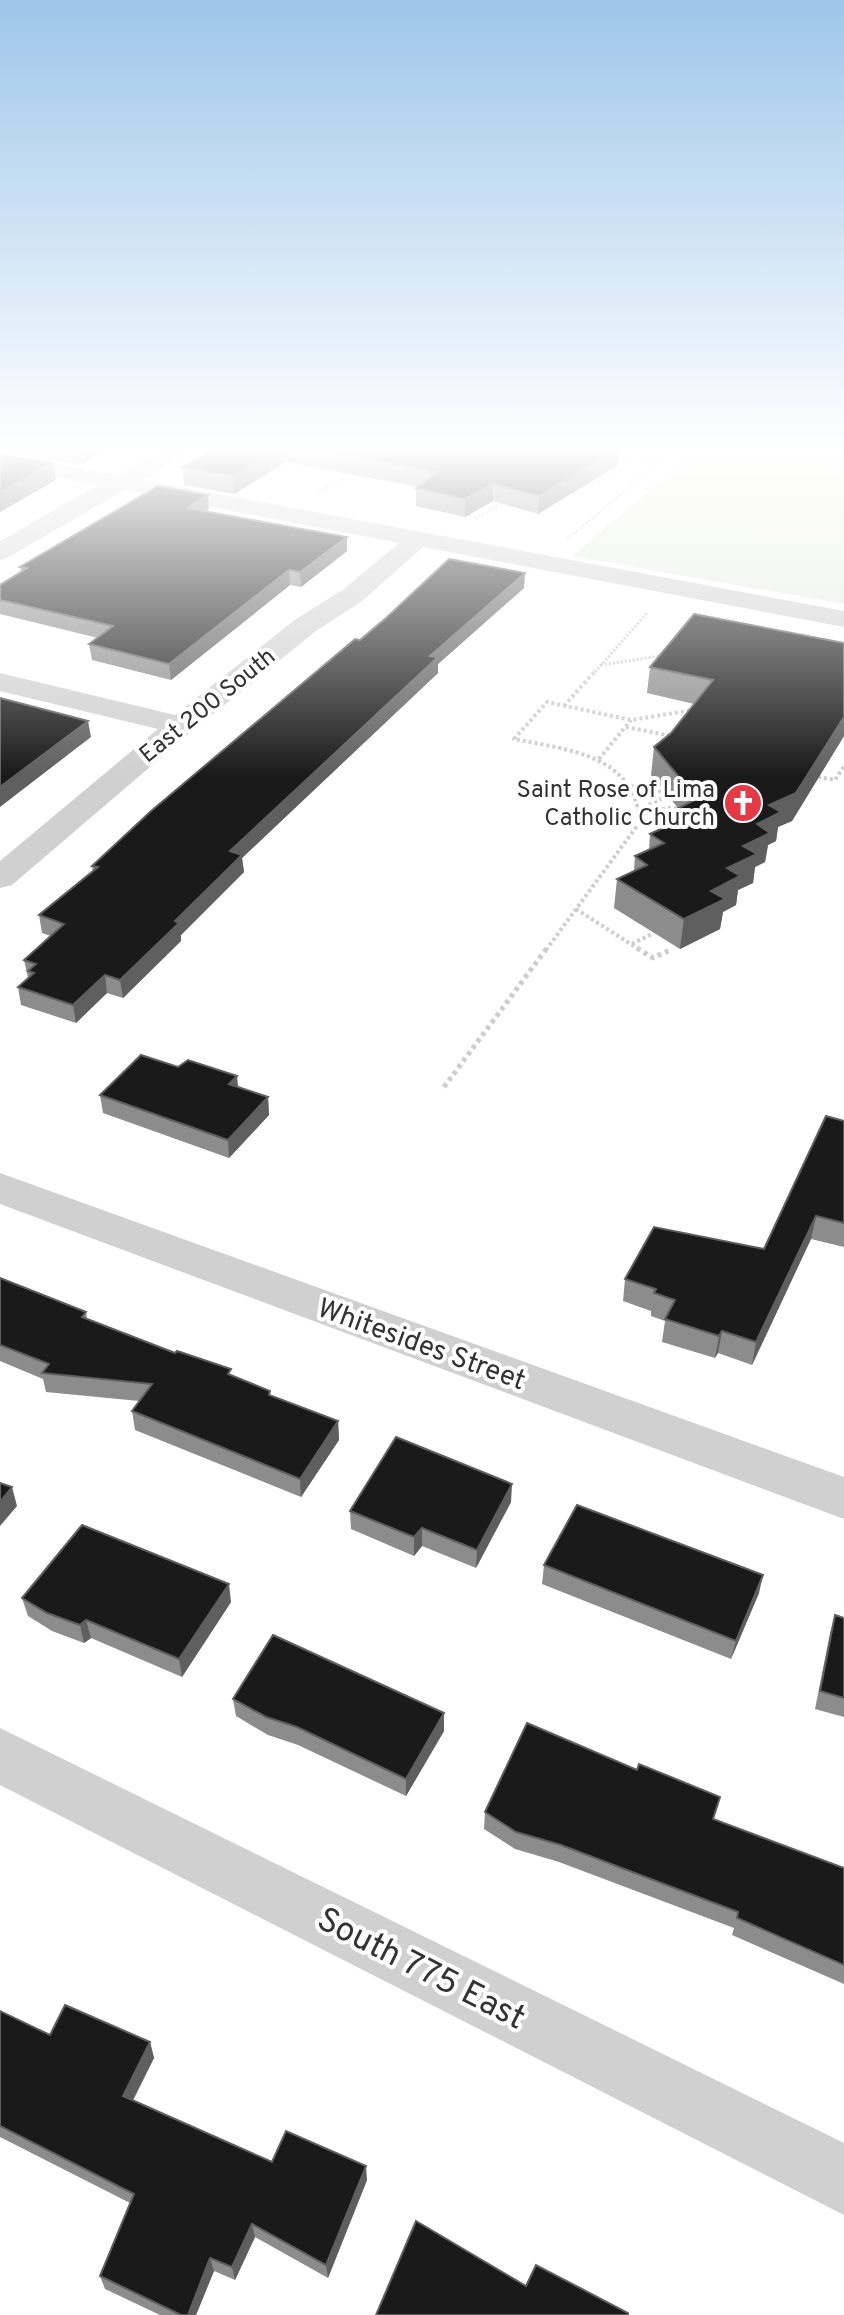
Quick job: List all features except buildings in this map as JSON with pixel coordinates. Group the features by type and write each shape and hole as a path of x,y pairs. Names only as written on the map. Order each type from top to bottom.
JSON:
{"street":[{"name":"East 200 South","path":"0,878 181,725 306,625 353,595 395,559"},
{"path":"525,559 844,619"},
{"path":"0,682 181,725"},
{"name":"Whitesides Street","path":"0,1188 844,1498"},
{"name":"South 775 East","path":"0,1755 844,2180"}],"path":[{"path":"564,706 648,611"},
{"path":"600,665 668,654"},
{"path":"444,1087 640,822 636,794 623,777 598,760 514,739 547,702 631,720 694,710"},
{"path":"598,760 631,720"},
{"path":"626,727 685,739"},
{"path":"818,777 835,780 844,766"},
{"path":"631,787 653,781 665,797 638,812"},
{"path":"638,812 673,807 690,817"},
{"path":"576,909 653,958 672,949"},
{"path":"631,944 654,933"}],"shaded area":[{"path":"589,559 844,559 844,604"}],"place":[{"name":"Saint Rose of Lima Catholic Church","path":"743,803"}]}
